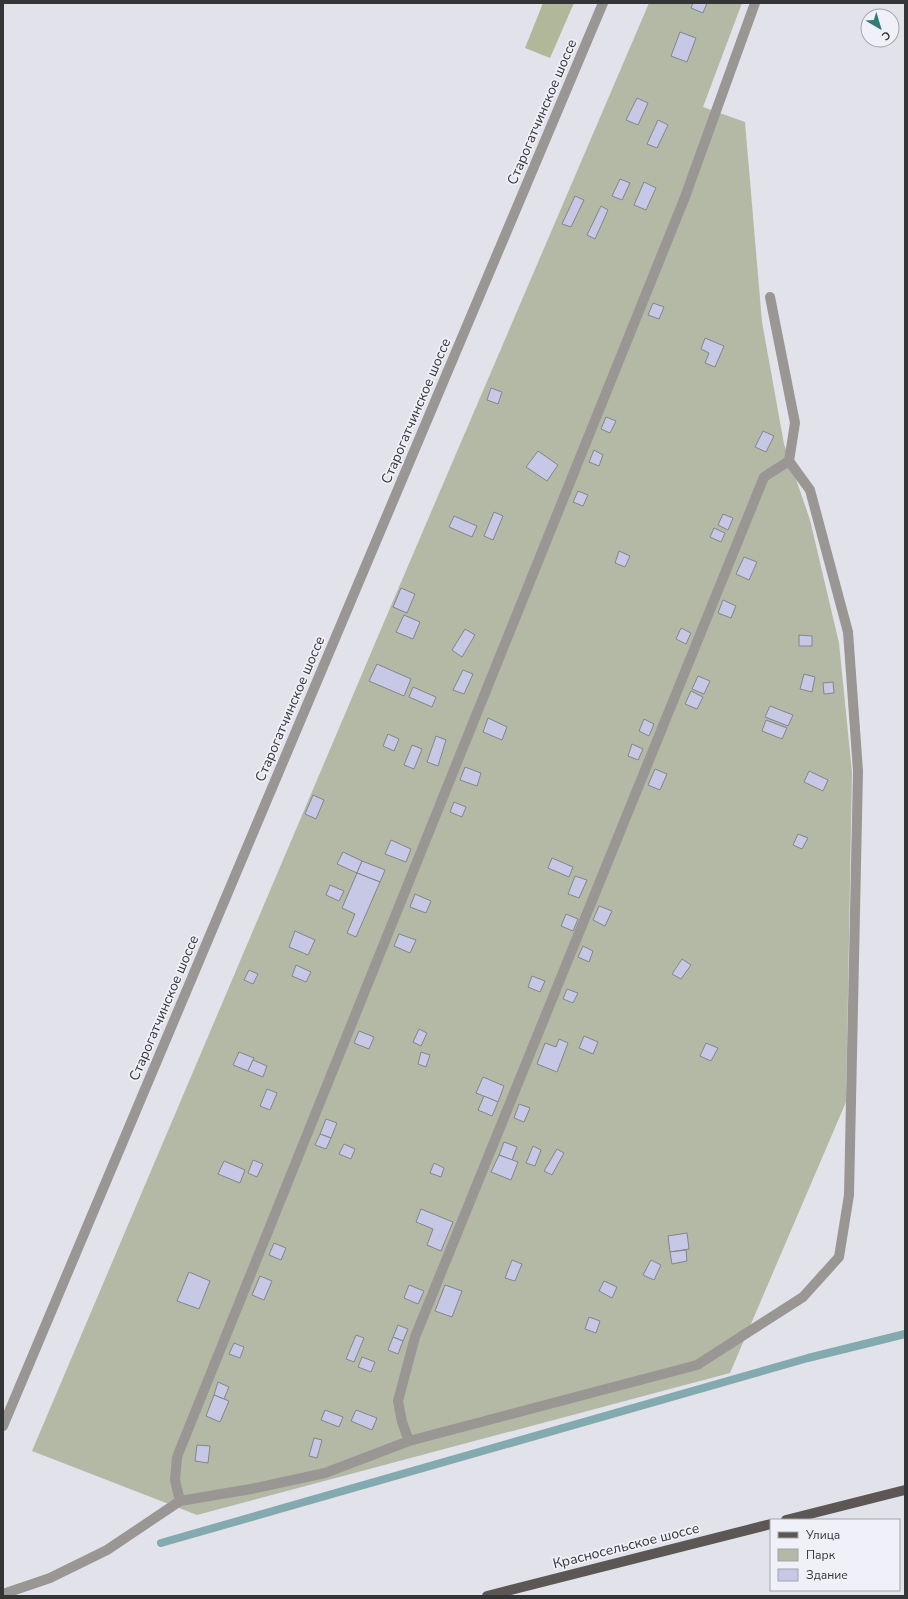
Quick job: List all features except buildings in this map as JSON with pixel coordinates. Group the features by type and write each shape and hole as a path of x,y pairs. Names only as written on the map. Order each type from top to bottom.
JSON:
{"main road":[{"path":"790,1519 905,1490"},
{"name":"Красносельское шоссе","path":"487,1596 770,1524"}],"street":[{"name":"Старогатчинское шоссе","path":"3,1426 603,3"},
{"path":"180,1501 175,1480 177,1458 685,197 755,3"},
{"path":"3,1594 50,1578 107,1550 180,1501 251,1489 325,1473 409,1441 697,1365 802,1296 839,1257 849,1195 858,772 848,632 810,490 789,461 795,423 770,297"},
{"path":"409,1441 402,1422 398,1401 415,1337 764,478 789,461"}],"green space":[{"path":"543,3 574,3 550,58 525,48"},
{"path":"649,3 742,3 703,107 745,122 762,322 784,444 810,520 839,643 852,772 846,1102 730,1373 197,1515 32,1451"}],"waterway":[{"path":"161,1543 808,1358 905,1334"}]}
